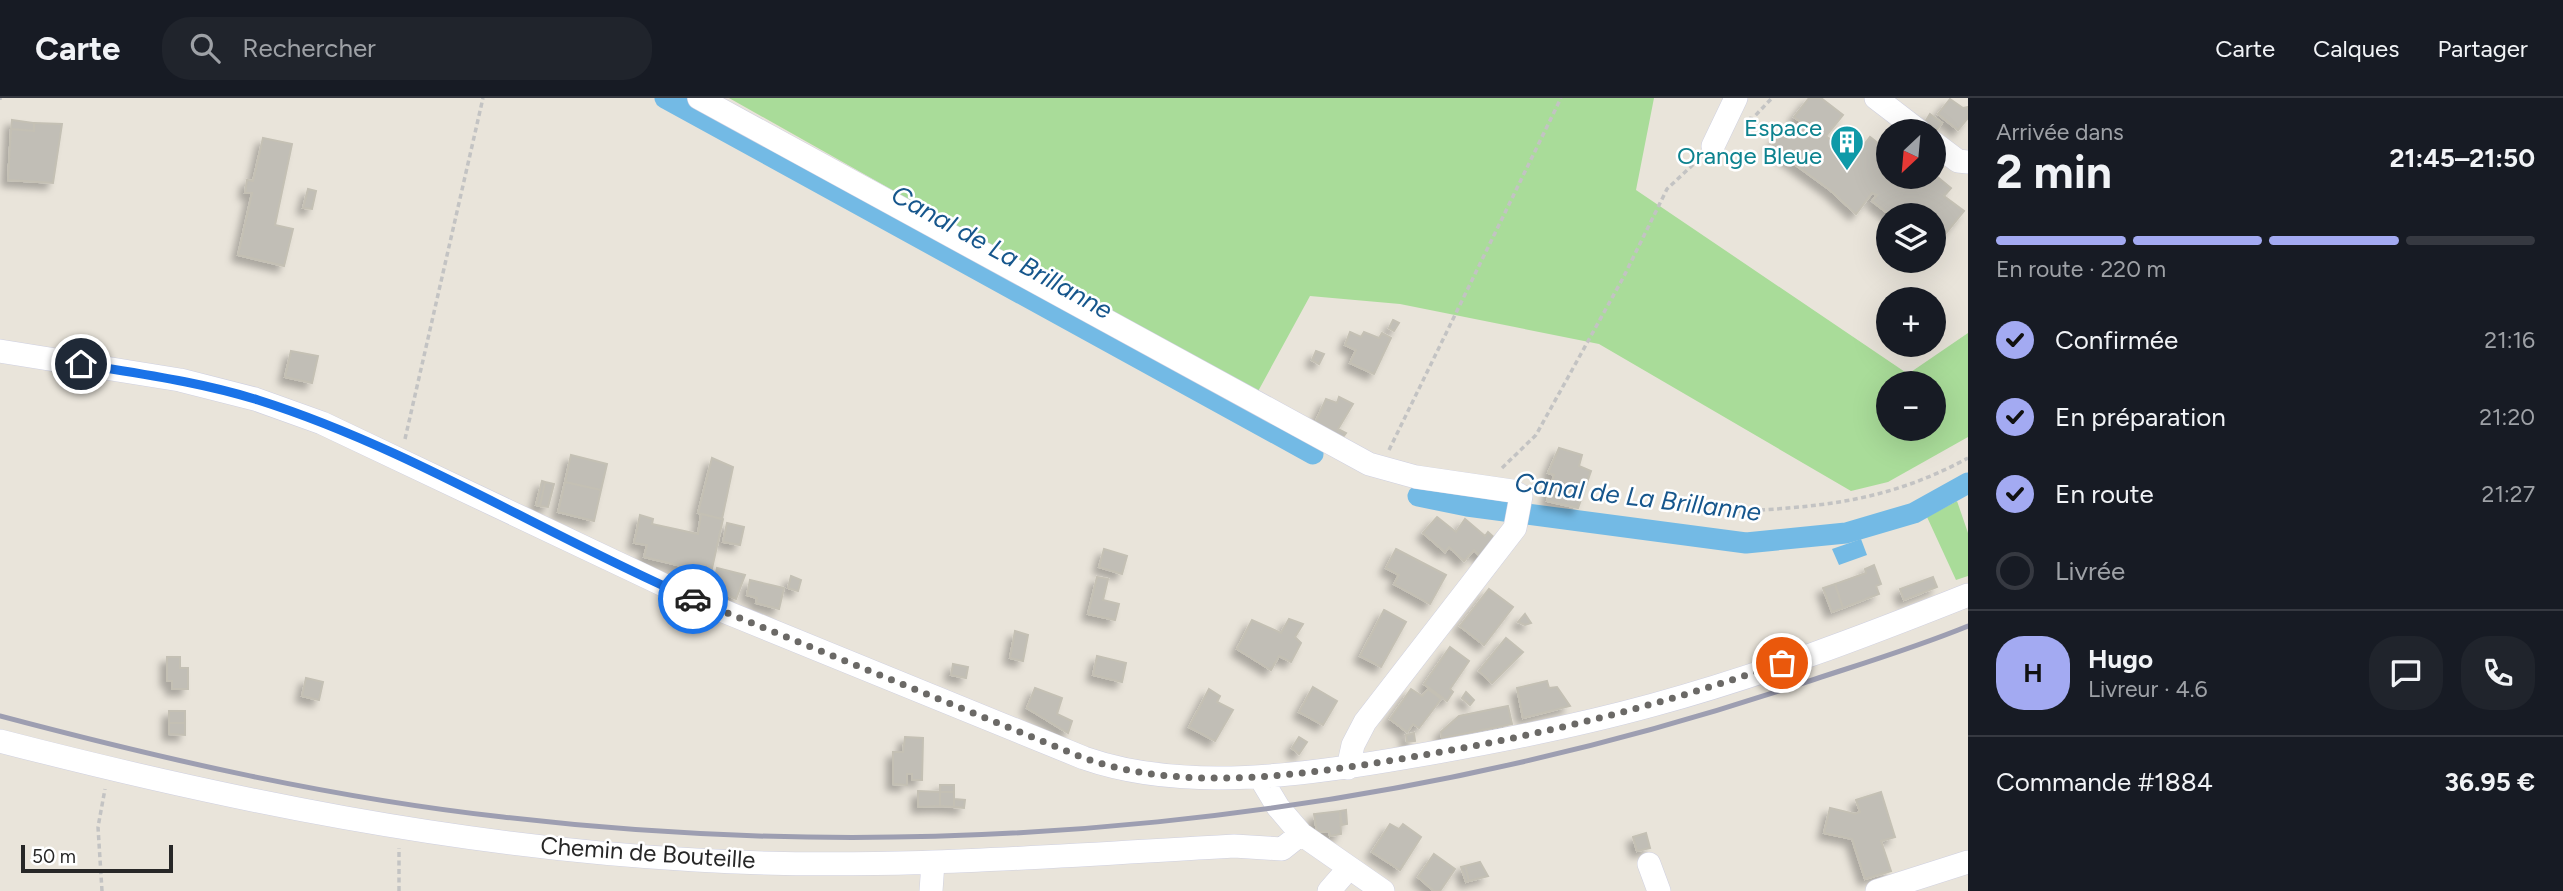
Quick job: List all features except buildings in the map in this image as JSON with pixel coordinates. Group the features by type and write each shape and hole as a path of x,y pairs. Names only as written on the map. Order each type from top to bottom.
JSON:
{"street":[{"path":"699,98 1380,468 1517,493 1521,496 1520,513 1505,544 1446,614 1365,722 1353,745 1348,768"},
{"path":"1876,98 1903,119"},
{"path":"1713,146 1740,107"},
{"path":"1946,152 1958,161 1968,162"},
{"path":"0,351 180,380 255,399 322,423 689,597 1084,758 1118,769 1154,774 1260,777 1348,768 1474,746 1652,706 1875,631 1968,595"},
{"name":"Chemin de Bouteille","path":"0,741 259,803 406,828 573,850 697,860 933,863 1234,846 1282,849 1301,834"},
{"path":"1260,777 1278,807 1301,834 1383,891"},
{"path":"1877,891 1968,862"},
{"path":"931,891 933,863"},
{"path":"1649,864 1659,891"},
{"path":"1329,891 1349,868"}],"path":[{"path":"400,458 483,98"},
{"path":"1380,468 1561,98"},
{"path":"1740,107 1752,119 1772,98"},
{"path":"1494,489 1500,470 1536,435 1623,278 1668,189 1713,146"},
{"path":"1726,512 1814,507 1882,495 1909,487 1968,458"},
{"path":"103,891 98,827 111,769"},
{"path":"399,891 397,856 406,828"}],"green space":[{"path":"729,98 1654,98 1636,190 1876,352 1876,357 1883,357 1904,371 1876,371 1876,441 1946,441 1946,371 1912,371 1933,357 1946,357 1946,348 1968,333 1968,437 1888,482 1851,491 1599,344 1400,304 1310,296 1256,395"},
{"path":"1957,501 1968,533 1968,576 1956,580 1927,517"}],"water":[{"path":"1861,539 1867,555 1839,565 1832,549"}],"waterway":[{"name":"Canal de La Brillanne","path":"665,98 1313,454"},
{"name":"Canal de La Brillanne","path":"1418,496 1467,506 1746,543 1846,533 1914,513 1968,483"}],"railway":[{"path":"0,716 250,776 376,799 503,817 666,832 830,837 994,834 1158,822 1320,801 1481,771 1640,732 1797,685 1968,626"}],"way so far":[{"path":"693,599 1084,758 1118,769 1154,774 1279,776 1348,768 1474,746 1652,706 1782,663"}],"place":[{"name":"Espace Orange Bleue","path":"1847,172"}],"route":[{"path":"81,364 180,380 255,399 322,423 414,464 693,599"}]}
